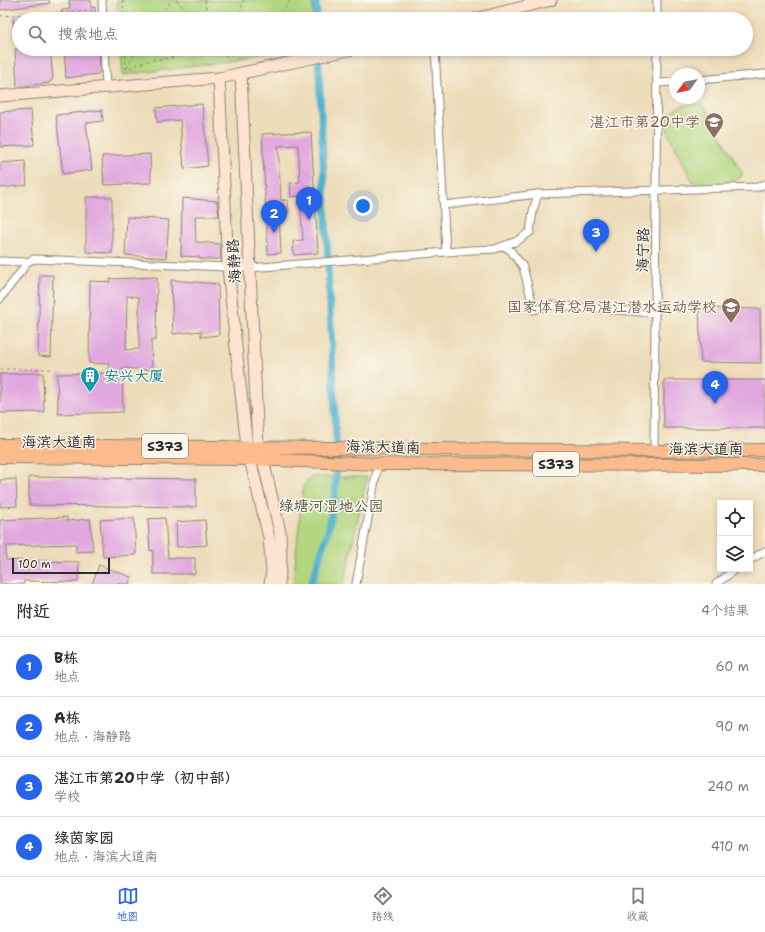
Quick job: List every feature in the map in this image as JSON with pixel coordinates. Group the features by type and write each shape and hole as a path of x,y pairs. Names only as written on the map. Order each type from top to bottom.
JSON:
{"main road":[{"name":"海滨大道南","path":"0,445 350,447 654,451 765,450"},
{"name":"海滨大道南","path":"0,457 257,459 378,464 765,465"}],"street":[{"path":"102,0 102,10"},
{"path":"503,12 551,0"},
{"path":"657,12 658,0"},
{"path":"104,56 106,87"},
{"path":"0,96 219,78 321,56"},
{"path":"435,56 446,252"},
{"name":"海宁路","path":"654,451 657,56"},
{"name":"海静路","path":"241,73 250,268 253,447"},
{"path":"705,79 765,74"},
{"name":"海静路","path":"219,78 228,267 253,447"},
{"path":"657,83 669,82"},
{"path":"444,205 538,194 758,187 765,184"},
{"path":"0,261 27,262 34,260 250,268 446,252 496,250 517,241 530,232 533,211 538,194"},
{"path":"504,246 523,267 534,310 550,305 655,313"},
{"path":"0,299 27,262"},
{"path":"253,447 280,532 281,559 279,584"},
{"path":"257,459 269,537 272,571 270,584"},
{"path":"356,584 378,464"},
{"path":"753,558 765,551"},
{"path":"716,584 732,572"}],"path":[{"path":"123,0 124,12"},
{"path":"163,12 172,0"},
{"path":"176,0 187,12"},
{"path":"205,0 207,12"},
{"path":"240,12 244,0"},
{"path":"283,12 290,0"},
{"path":"68,12 102,10"},
{"path":"0,16 12,15"},
{"path":"125,56 126,69"},
{"path":"126,69 133,56"},
{"path":"126,69 147,62 181,56"},
{"path":"0,369 54,369"}],"green space":[{"path":"117,0 312,0 313,12 118,12"},
{"path":"122,56 276,56 123,75"},
{"path":"694,104 702,105 706,109 743,175 730,185 695,186 670,137 666,124 670,113 681,106"},
{"name":"绿塘河湿地公园","path":"311,477 367,477 344,584 293,584 303,486"}],"building":[{"path":"0,0 49,0 50,3 0,10"},
{"path":"69,0 91,0 91,8 95,7 95,12 62,12 62,10 70,9"},
{"path":"15,56 51,56 53,78 49,83 17,87"},
{"path":"64,56 99,56 100,71 98,74 66,78"},
{"path":"202,104 208,166 184,169 180,120 157,122 156,108"},
{"path":"31,110 34,145 0,147 0,112"},
{"path":"102,110 103,121 86,123 92,170 63,174 56,115"},
{"path":"311,132 318,253 294,255 293,241 303,240 300,196 291,197 290,183 300,182 298,145 278,146 281,200 288,200 289,213 279,213 281,253 268,254 262,134"},
{"path":"150,154 151,183 104,185 102,156"},
{"path":"25,161 27,185 0,188 0,163"},
{"path":"86,197 112,197 112,253 86,252"},
{"path":"182,198 217,201 219,216 195,216 196,242 220,244 221,259 200,259 200,257 181,256"},
{"path":"127,217 169,220 166,258 125,255"},
{"path":"40,275 53,275 51,357 38,356"},
{"path":"157,277 156,340 151,340 152,370 122,368 123,412 58,414 57,374 109,373 109,364 89,363 90,281 110,282 110,279","holes":["127,296 139,297 139,349 126,350"]},
{"path":"171,280 218,284 219,335 201,337 201,331 173,334"},
{"path":"699,308 760,309 761,363 701,362"},
{"path":"43,373 44,412 0,413 0,374"},
{"path":"664,380 765,380 765,428 664,428"},
{"path":"29,477 196,479 196,507 29,505"},
{"path":"16,479 17,506 0,507 0,480"},
{"path":"67,517 67,521 90,519 93,551 76,552 76,544 6,546 6,560 79,562 78,582 24,581 24,584 0,584 0,520"},
{"path":"134,518 136,555 103,557 100,520"},
{"path":"165,518 168,558 195,558 195,574 153,574 153,550 150,551 148,519"},
{"path":"205,520 207,545 177,547 176,522"},
{"path":"99,565 131,577 129,584 92,584"}],"waterway":[{"path":"316,0 317,12"},
{"path":"311,584 328,531 335,496 337,458 318,56"}],"place":[{"name":"湛江市第20中学","path":"714,139"},
{"name":"B栋","path":"309,220"},
{"name":"A栋","path":"274,233"},
{"name":"湛江市第20中学（初中部）","path":"596,252"},
{"name":"国家体育总局湛江潜水运动学校","path":"731,324"},
{"name":"安兴大厦","path":"90,393"},
{"name":"绿茵家园","path":"715,404"}]}
